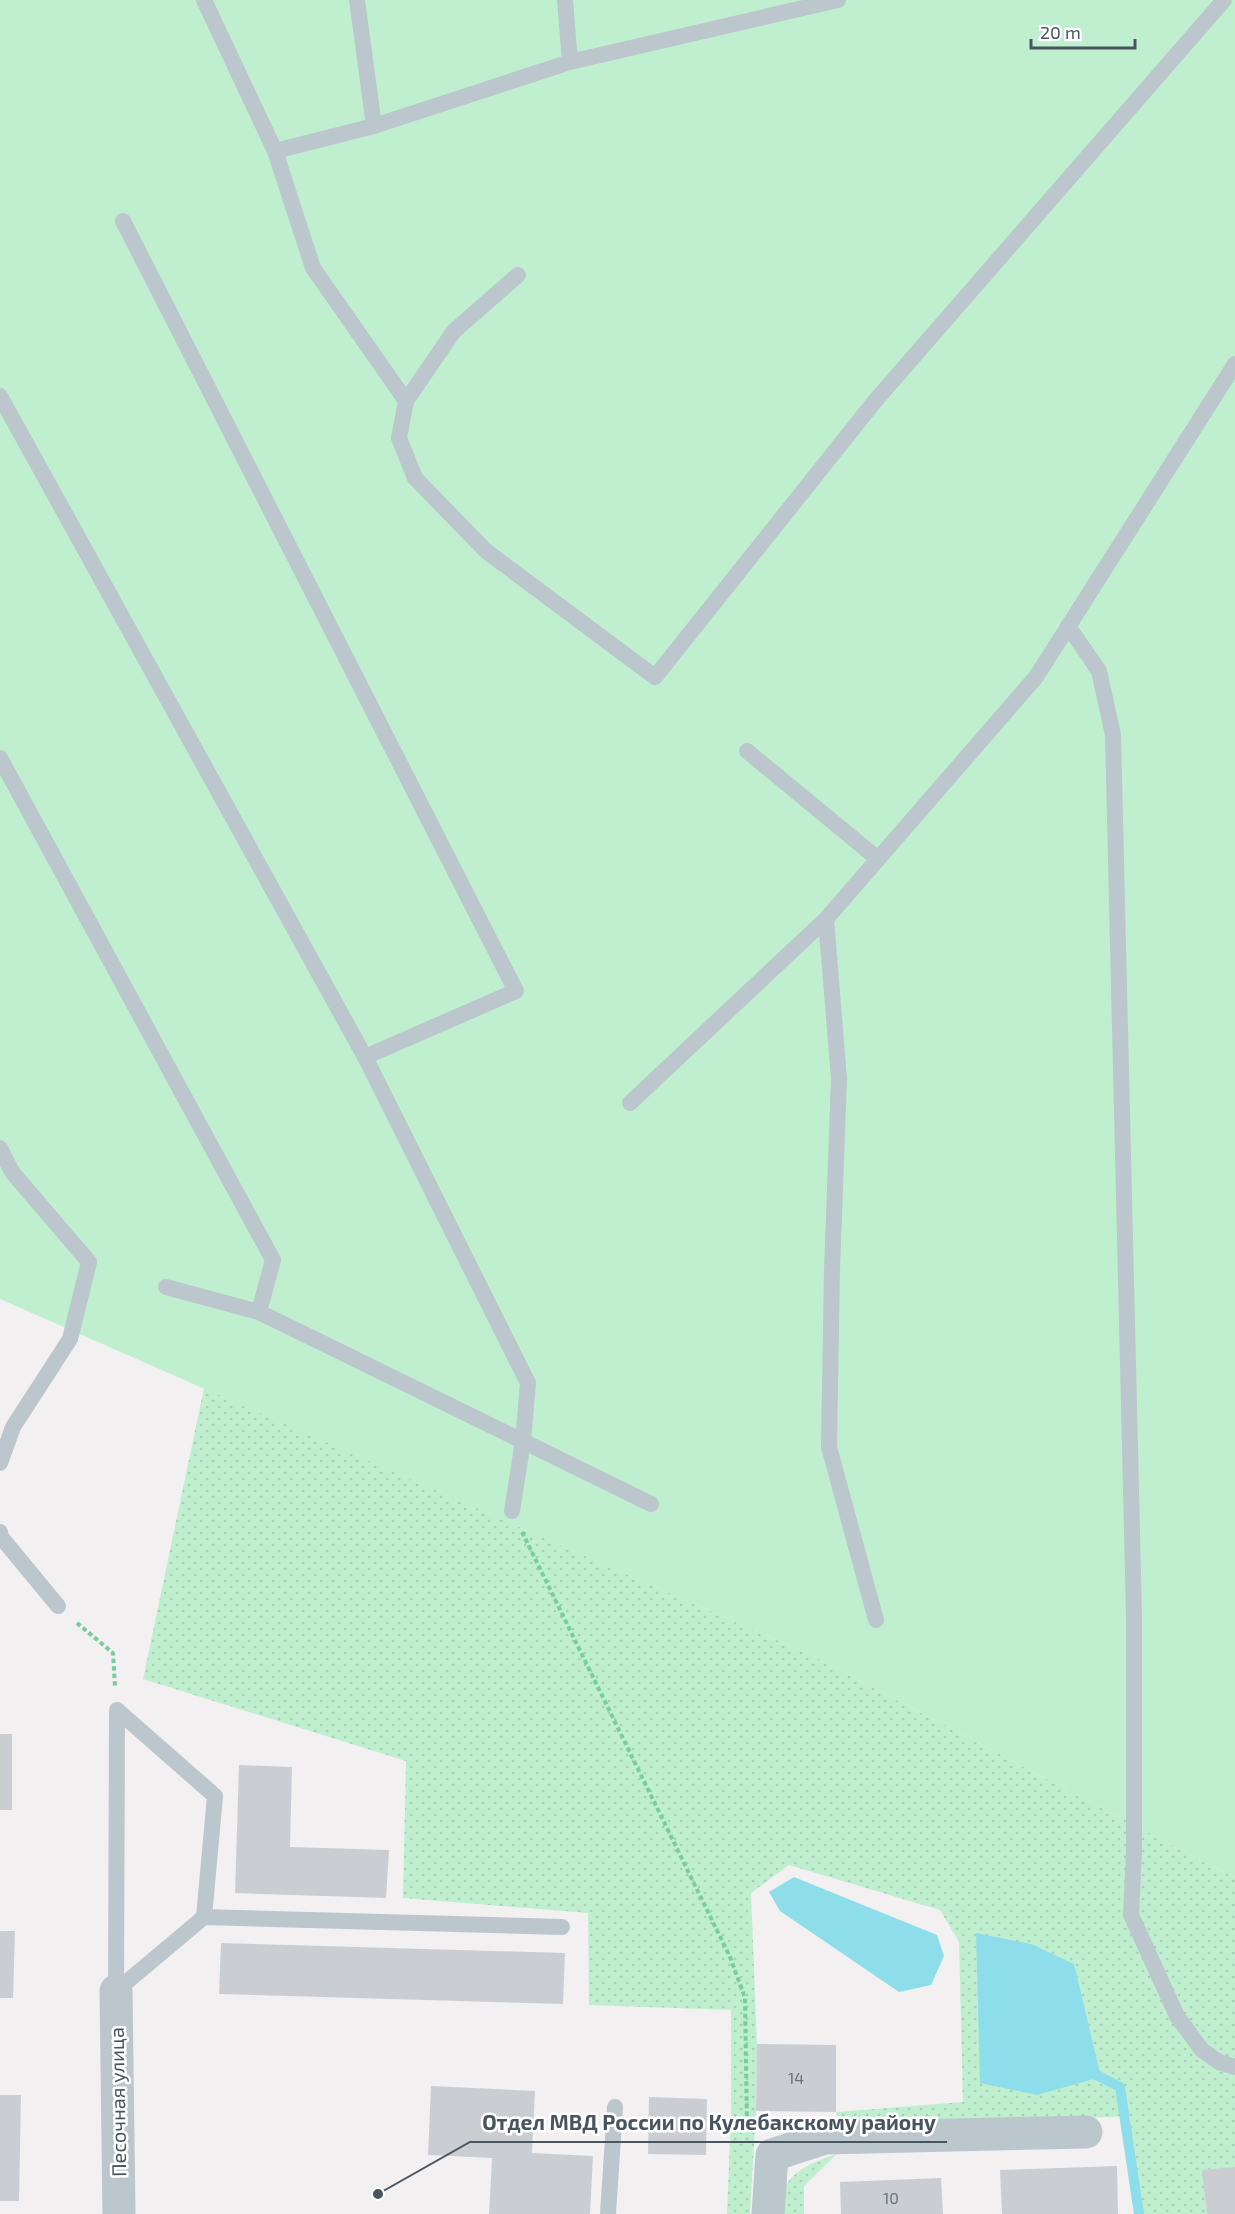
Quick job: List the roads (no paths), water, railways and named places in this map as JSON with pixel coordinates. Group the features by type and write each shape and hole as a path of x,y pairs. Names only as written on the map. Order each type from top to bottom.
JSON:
{"street":[{"name":"Песочная улица","path":"116,1990 119,2214"},
{"path":"768,2214 772,2155 825,2138 1086,2132"}],"lane":[{"path":"204,0 275,151 313,268 406,401"},
{"path":"357,0 374,126"},
{"path":"565,0 570,62"},
{"path":"275,151 374,126 570,62 794,5 838,0"},
{"path":"518,275 454,331 406,401 399,438 415,478 486,551 656,677 875,401 1224,0"},
{"path":"123,221 516,991 365,1057"},
{"path":"630,1103 826,920 1036,677 1235,364"},
{"path":"0,396 365,1057 528,1383 523,1441 512,1511"},
{"path":"1068,626 1099,671 1113,735 1134,1616 1134,1852 1131,1915 1177,2016 1202,2050 1219,2062 1235,2067"},
{"path":"747,751 878,859"},
{"path":"0,758 273,1260 259,1312"},
{"path":"826,920 839,1079 832,1270 829,1447 876,1620"},
{"path":"0,1148 12,1172 89,1262 70,1339 14,1427 0,1463"},
{"path":"166,1287 259,1312 651,1504"},
{"path":"0,1532 1,1537 58,1606"},
{"path":"116,1990 117,1710 215,1796 204,1917"},
{"path":"116,1990 204,1917 562,1928"},
{"path":"608,2214 615,2107"}],"water":[{"path":"794,1877 937,1935 944,1956 931,1985 899,1992 780,1911 769,1892"},
{"path":"976,1933 1031,1944 1074,1964 1101,2077 1037,2095 980,2083"}],"waterway":[{"path":"1091,2072 1120,2087 1139,2214"}],"place":[{"name":"Отдел МВД России по Кулебакскому району","path":"378,2194"}]}
